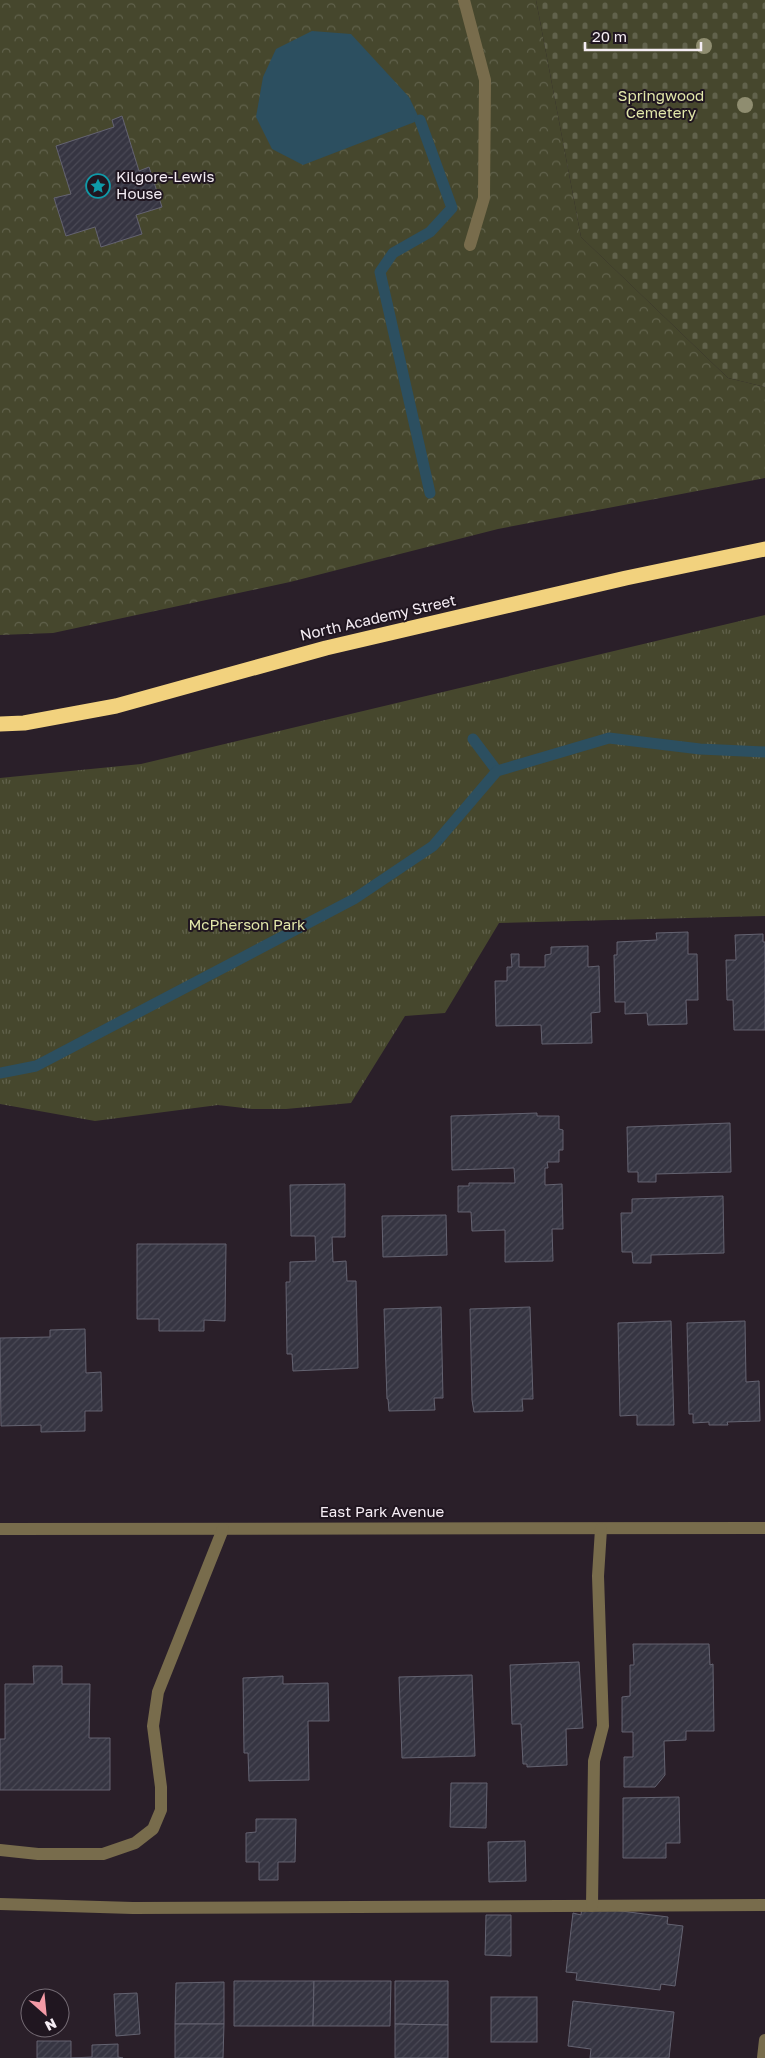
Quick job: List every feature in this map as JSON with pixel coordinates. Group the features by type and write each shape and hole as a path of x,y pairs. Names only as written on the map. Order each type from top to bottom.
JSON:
{"highway":[{"name":"North Academy Street","path":"0,724 24,723 116,706 326,648 626,578 765,549"}],"street":[{"path":"464,0 485,80 484,198 470,245"},
{"name":"East Park Avenue","path":"0,1529 765,1528"},
{"path":"0,1850 38,1854 103,1854 135,1844 153,1829 161,1810 161,1787 153,1726 158,1692 223,1529"},
{"path":"592,1906 594,1761 603,1726 598,1576 601,1529"},
{"path":"0,1904 133,1908 765,1905"},
{"path":"763,2058 765,2040"}],"green space":[{"path":"0,0 536,0 581,237 728,378 765,387 765,478 498,529 290,582 53,633 0,635"},
{"name":"Springwood Cemetery","path":"536,0 765,0 765,387 728,378 581,237"},
{"name":"McPherson Park","path":"765,615 765,916 499,923 445,1013 405,1016 351,1103 286,1109 252,1109 218,1105 95,1121 0,1104 0,778 141,764"}],"water":[{"path":"312,31 351,34 409,97 420,120 303,165 272,149 256,117 263,77 276,49"}],"building":[{"path":"122,116 139,171 149,167 162,207 136,215 142,234 101,247 95,227 66,236 54,198 71,194 56,146 114,127 112,120"},
{"path":"688,932 688,954 697,954 698,1000 686,1000 687,1024 648,1025 647,1013 625,1014 625,1002 615,1002 614,955 617,955 617,942 657,940 656,933"},
{"path":"763,934 763,942 765,942 765,1030 734,1030 733,1000 727,1000 726,960 736,960 735,935"},
{"path":"588,946 588,967 599,966 600,1012 591,1013 592,1043 542,1044 541,1025 496,1026 495,981 507,981 507,967 512,967 511,954 519,954 519,967 545,967 545,955 551,954 551,947"},
{"path":"537,1113 537,1116 559,1116 559,1129 563,1130 563,1150 559,1150 559,1162 547,1162 548,1168 545,1168 545,1185 562,1184 563,1229 552,1229 553,1261 505,1262 505,1230 472,1231 471,1212 458,1212 458,1186 469,1186 469,1183 515,1183 514,1168 452,1170 451,1116"},
{"path":"730,1123 731,1172 656,1174 656,1182 638,1182 638,1172 628,1172 627,1127"},
{"path":"345,1184 345,1237 332,1237 333,1262 346,1261 347,1281 356,1281 358,1368 293,1371 292,1354 287,1354 286,1282 290,1282 290,1262 316,1261 315,1236 291,1236 290,1185"},
{"path":"723,1196 724,1253 651,1255 651,1263 633,1263 632,1252 622,1252 621,1213 632,1213 632,1199"},
{"path":"446,1215 447,1255 383,1257 382,1216"},
{"path":"137,1244 226,1244 225,1321 204,1320 204,1331 159,1331 159,1319 137,1319"},
{"path":"441,1307 443,1398 434,1398 435,1410 389,1411 384,1309"},
{"path":"530,1307 533,1399 522,1399 523,1411 474,1412 472,1400 470,1309"},
{"path":"671,1321 674,1425 637,1425 637,1415 620,1416 618,1323"},
{"path":"745,1321 746,1382 759,1381 760,1421 727,1422 728,1425 709,1425 709,1422 693,1423 693,1414 689,1414 687,1323"},
{"path":"85,1329 86,1373 101,1372 102,1411 85,1411 85,1431 41,1432 41,1425 1,1426 0,1338 50,1337 50,1330"},
{"path":"633,1644 709,1644 710,1665 713,1664 714,1731 686,1731 686,1740 664,1741 665,1775 655,1787 624,1787 624,1757 633,1757 633,1732 622,1732 622,1697 630,1696 630,1665 634,1665"},
{"path":"579,1662 583,1728 566,1729 567,1765 527,1767 527,1764 523,1764 521,1724 512,1724 510,1665"},
{"path":"33,1666 62,1666 62,1684 90,1684 89,1738 110,1738 110,1790 0,1790 0,1739 5,1739 5,1684 34,1684"},
{"path":"472,1675 475,1756 402,1758 399,1677"},
{"path":"283,1676 283,1684 328,1683 329,1721 308,1721 309,1780 249,1781 248,1753 244,1753 243,1678"},
{"path":"451,1783 487,1783 486,1828 450,1827"},
{"path":"679,1797 680,1843 666,1843 666,1858 623,1858 623,1798"},
{"path":"256,1819 296,1819 295,1862 278,1862 278,1880 259,1880 259,1862 246,1862 246,1833 256,1832"},
{"path":"525,1841 526,1881 489,1882 488,1842"},
{"path":"582,1906 668,1917 667,1924 683,1926 675,1986 661,1984 660,1990 576,1980 577,1973 566,1972 573,1913 581,1915"},
{"path":"486,1915 511,1915 511,1956 485,1955"},
{"path":"234,1981 314,1981 313,2026 234,2026"},
{"path":"314,1981 391,1981 390,2026 313,2026"},
{"path":"395,1981 448,1981 448,2025 395,2024"},
{"path":"224,1982 224,2024 175,2024 176,1983"},
{"path":"137,1993 140,2034 116,2036 114,1994"},
{"path":"491,1997 537,1997 537,2042 491,2042"},
{"path":"573,2001 674,2012 669,2058 590,2058 591,2049 568,2046"},
{"path":"175,2024 224,2024 223,2058 175,2058"},
{"path":"395,2024 448,2025 448,2058 395,2058"},
{"path":"37,2041 71,2041 71,2058 37,2058"},
{"path":"118,2044 118,2057 123,2058 71,2058 92,2057 92,2045"}],"waterway":[{"path":"420,120 452,208 430,232 393,253 380,272 430,493"},
{"path":"0,1073 36,1066 354,899 433,846 497,771 609,738 700,749 765,752"},
{"path":"473,739 497,771"}],"place":[{"name":"Kilgore-Lewis House","path":"98,186"}]}
